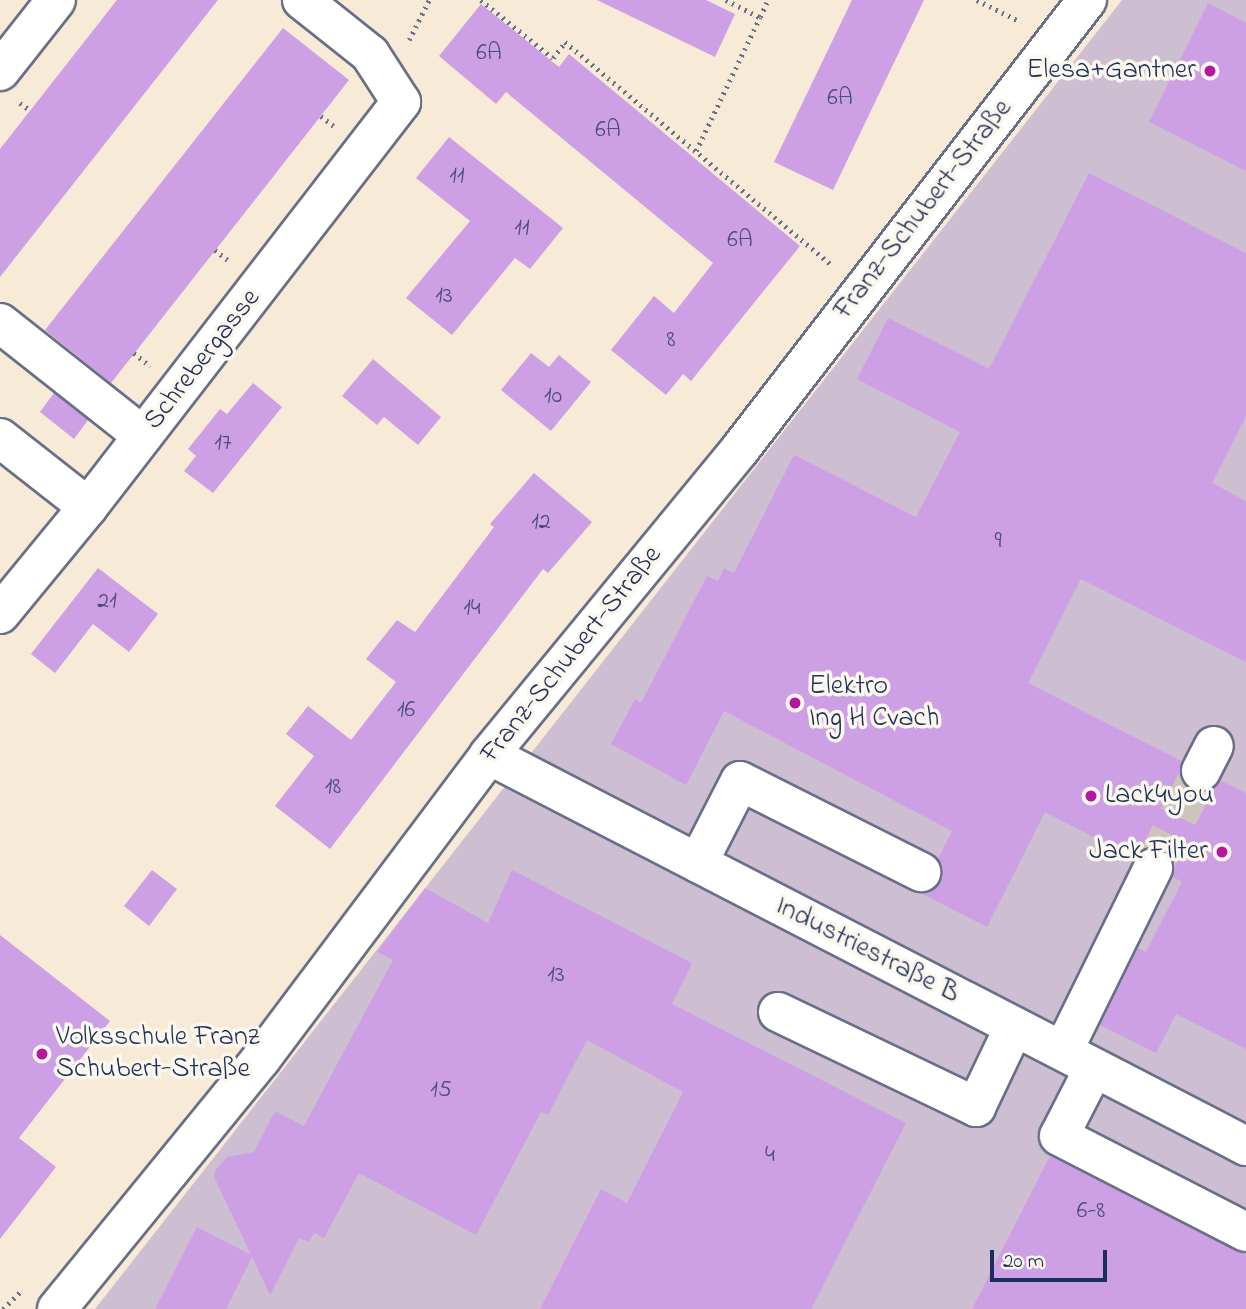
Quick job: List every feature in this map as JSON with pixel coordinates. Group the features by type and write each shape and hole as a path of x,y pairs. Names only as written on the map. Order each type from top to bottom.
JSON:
{"street":[{"path":"0,71 56,0"},
{"name":"Schrebergasse","path":"0,614 144,436 401,102 370,54 302,0"},
{"name":"Franz-Schubert-Straße","path":"57,1309 261,1059 489,755 741,449 1087,0"},
{"path":"0,323 144,436"},
{"path":"0,438 88,507"},
{"name":"Industriestraße B","path":"489,755 1246,1146"},
{"path":"698,863 740,781 921,872"},
{"path":"1153,867 1078,1059 1059,1136 1246,1233"},
{"path":"778,1012 976,1107 1014,1027"}],"path":[{"path":"481,0 553,58 565,42 835,268"},
{"path":"726,0 760,17"},
{"path":"696,151 768,0"},
{"path":"978,0 1056,40"}],"shaded area":[{"path":"1122,0 1246,0 1246,1309 95,1309"}],"building":[{"path":"117,0 218,0 0,277 0,149"},
{"path":"597,0 706,0 735,14 715,57"},
{"path":"852,0 924,0 833,190 774,162"},
{"name":"Elesa+Gantner","path":"1208,3 1246,23 1246,171 1149,122"},
{"path":"481,4 559,67 569,54 800,246 691,381 683,374 666,395 611,350 654,296 674,313 713,263 506,92 496,104 439,56"},
{"path":"283,28 349,80 111,383 45,330"},
{"path":"449,137 563,228 530,269 515,258 452,335 406,298 470,221 416,178"},
{"path":"1089,173 1246,253 1246,416 1212,483 1246,501 1246,662 1081,579 1028,683 1181,761 1182,782 1192,791 1212,790 1221,781 1246,793 1246,1049 1176,1014 1156,1053 1100,1025 1138,948 1146,952 1182,882 1173,877 1171,856 1162,848 1151,846 1134,858 1045,812 987,927 922,894 941,881 938,859 952,831 724,711 686,785 611,744 635,699 641,703 707,576 718,581 724,568 734,573 794,455 916,517 960,432 857,379 888,318 989,369"},
{"path":"531,353 549,367 559,355 591,382 551,431 501,390"},
{"path":"373,359 441,417 418,445 384,417 377,425 342,396"},
{"path":"253,383 282,407 213,493 184,471 196,456 188,449 220,409 227,414"},
{"path":"54,393 88,420 74,439 40,412"},
{"path":"534,473 592,522 548,573 543,569 330,849 275,806 314,756 286,734 308,706 351,740 396,682 366,659 397,620 415,632 494,527 490,524"},
{"path":"98,568 158,614 129,652 93,624 55,673 31,654"},
{"path":"152,870 177,889 149,926 124,906"},
{"path":"512,870 692,963 672,1004 906,1123 811,1309 540,1309 601,1189 627,1203 683,1092 587,1040 548,1115 541,1112 476,1235 359,1173 324,1238 314,1233 309,1242 299,1238 270,1295 252,1257 226,1309 155,1309 197,1227 251,1255 214,1177 216,1169 227,1157 254,1152 275,1111 304,1126 393,960 377,952 425,888 488,923"},
{"name":"Volksschule Franz Schubert-Straße","path":"0,935 110,1021 19,1138 56,1167 0,1239"},
{"path":"1050,1156 1246,1255 1246,1309 972,1309"}],"tunnel":[{"path":"1153,868 1201,771"}],"place":[{"name":"Elesa+Gantner","path":"1210,71"},
{"name":"Elektro Ing H Cvach","path":"795,703"},
{"name":"Lack4you","path":"1091,796"},
{"name":"Jack Filter","path":"1222,852"},
{"name":"Volksschule Franz Schubert-Straße","path":"42,1054"}]}
